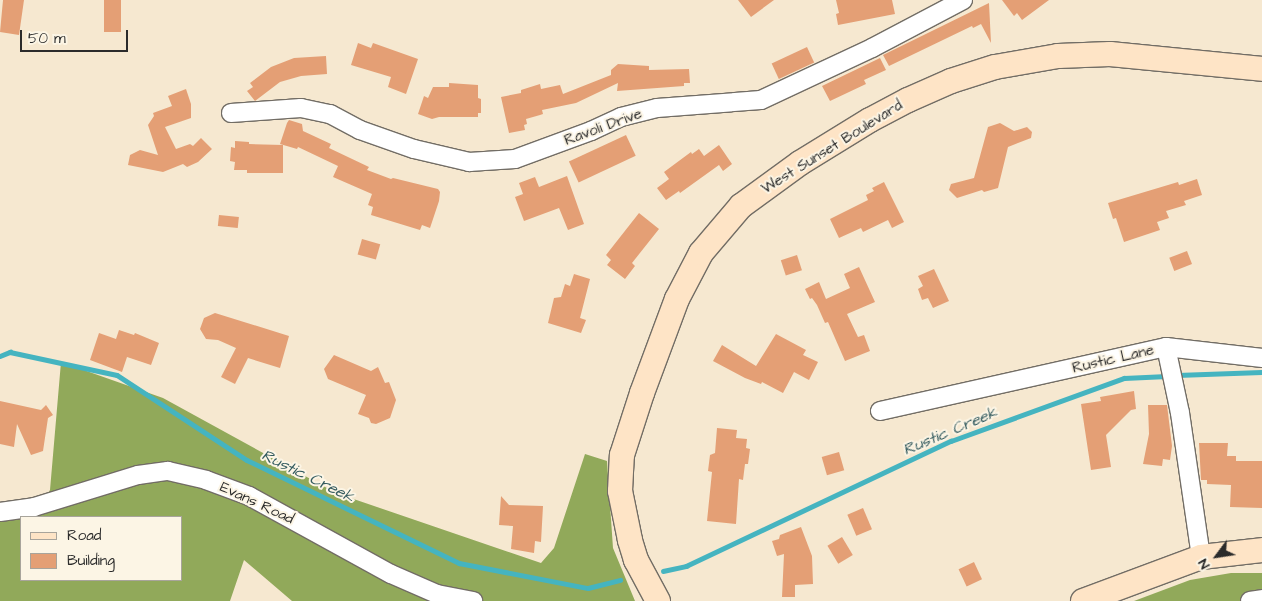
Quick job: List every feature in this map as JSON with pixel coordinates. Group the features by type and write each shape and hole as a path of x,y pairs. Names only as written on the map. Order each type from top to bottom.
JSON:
{"main road":[{"name":"West Sunset Boulevard","path":"658,601 636,560 630,540 620,491 622,456 642,393 677,299 701,253 741,206 800,163 877,116 925,92 996,67 1058,56 1110,54 1262,69"},
{"path":"1084,601 1201,556 1262,550"}],"street":[{"name":"Ravoli Drive","path":"231,112 301,108 330,114 360,130 414,149 470,162 514,159 590,131 621,117 657,108 762,100 872,48 963,0"},
{"path":"1166,347 1262,358"},
{"name":"Rustic Lane","path":"880,410 1166,347 1174,385 1201,556"},
{"name":"Evans Road","path":"0,512 34,506 138,475 168,471 206,480 249,496 391,574 437,594 473,601"},
{"path":"1250,601 1262,599"}],"green space":[{"path":"61,362 163,398 336,493 541,563 554,548 585,454 607,461 613,548 635,601 292,601 244,560 230,601 0,601 0,518 20,517 20,581 182,581 182,516 35,516 50,490"},
{"path":"1231,573 1262,573 1262,601 1134,601 1190,580"}],"building":[{"path":"3,0 24,0 19,35 0,32"},
{"path":"104,0 121,0 121,32 104,32"},
{"path":"738,0 774,0 751,17"},
{"path":"836,0 892,0 895,14 838,25 836,14 839,13"},
{"path":"1002,0 1049,0 1022,20 1017,13 1014,16"},
{"path":"989,3 991,43 981,24 973,28 972,26 889,66 883,55"},
{"path":"358,43 371,48 373,43 418,59 406,94 388,87 391,77 351,65"},
{"path":"807,47 814,62 779,79 772,63"},
{"path":"326,56 327,74 301,76 280,82 255,101 247,91 253,87 250,83 271,67 294,58"},
{"path":"880,58 886,70 864,80 866,84 830,101 822,86"},
{"path":"618,64 649,66 649,70 689,69 690,83 684,83 684,86 617,91 618,83 576,103 542,110 543,114 526,119 525,130 509,133 501,97 521,93 521,90 540,84 541,89 560,85 563,94 611,75 611,70"},
{"path":"449,83 478,85 481,113 478,113 478,117 439,117 432,119 418,114 424,96 428,98 433,87 449,87"},
{"path":"186,89 191,104 191,118 165,127 176,149 190,144 193,146 201,138 212,149 198,162 187,167 183,164 163,172 128,165 130,155 140,150 158,155 148,125 154,116 153,113 172,106 168,96"},
{"path":"289,120 302,124 303,131 331,144 329,148 369,167 367,170 391,179 438,189 440,192 439,201 430,228 422,225 420,230 371,215 373,207 368,205 372,194 333,177 338,166 298,147 297,149 280,144"},
{"path":"1000,123 1014,131 1027,127 1032,132 1031,138 1008,147 998,188 984,192 982,190 957,198 949,190 951,184 974,178 988,127"},
{"path":"626,135 636,156 579,182 569,162"},
{"path":"235,141 249,142 249,144 283,145 283,173 247,173 247,170 234,170 235,162 230,161 231,147 235,148"},
{"path":"719,145 732,164 723,171 719,165 680,193 679,191 666,200 657,188 669,179 664,172 691,152 692,154 699,149 704,156"},
{"path":"567,176 584,224 568,230 559,208 524,221 515,197 523,194 519,183 535,177 539,187"},
{"path":"1197,179 1202,195 1184,201 1186,205 1166,211 1169,218 1157,222 1160,230 1124,242 1116,218 1113,219 1108,203 1178,182 1179,185"},
{"path":"884,182 904,222 892,228 888,220 863,232 861,228 839,238 830,219 868,200 866,195 874,191 872,188"},
{"path":"639,213 659,229 632,263 635,266 625,279 607,265 611,260 606,255"},
{"path":"219,215 239,217 238,228 218,226"},
{"path":"362,239 380,244 376,260 358,254"},
{"path":"1187,251 1192,264 1174,271 1169,258"},
{"path":"797,255 802,270 786,275 781,260"},
{"path":"859,267 875,302 847,314 858,337 864,335 870,351 845,361 828,322 825,323 817,305 812,298 810,299 805,289 819,282 826,299 850,288 844,274"},
{"path":"934,269 949,301 933,308 928,298 922,300 918,289 923,286 918,276"},
{"path":"574,274 590,279 580,318 586,320 581,333 548,323 554,298 561,297 565,284 570,286"},
{"path":"215,313 289,336 280,368 248,358 235,384 221,377 236,348 218,340 206,339 200,329 204,318"},
{"path":"119,330 134,335 135,333 159,343 151,365 127,357 122,372 90,360 99,333 116,339"},
{"path":"776,334 806,350 803,355 818,362 809,380 794,372 783,393 762,382 761,384 745,378 713,361 722,345 756,366"},
{"path":"334,355 371,371 378,367 385,383 389,382 396,400 390,418 376,424 371,423 369,418 358,414 366,395 328,379 324,369"},
{"path":"1134,391 1136,409 1131,410 1106,435 1111,467 1091,470 1081,404 1101,401 1100,397"},
{"path":"0,401 41,410 46,405 53,415 48,418 43,451 31,455 17,424 14,447 0,444"},
{"path":"1148,405 1167,405 1172,446 1170,460 1163,459 1162,466 1143,464 1149,434"},
{"path":"717,428 737,430 736,438 747,439 746,448 750,449 748,464 745,464 743,480 739,479 736,524 707,521 712,472 708,471 710,455 715,453"},
{"path":"1199,443 1228,443 1227,456 1236,456 1236,461 1262,461 1262,508 1230,507 1231,485 1207,484 1207,480 1201,480"},
{"path":"839,452 844,470 827,475 822,457"},
{"path":"501,496 509,505 543,506 541,542 535,541 534,553 511,549 513,526 499,525"},
{"path":"863,508 872,529 856,536 847,515"},
{"path":"801,527 812,556 813,584 795,585 795,597 782,597 784,554 777,556 772,541 779,539 780,535"},
{"path":"842,537 853,555 838,564 827,546"},
{"path":"974,562 982,579 967,586 959,569"}],"waterway":[{"name":"Rustic Creek","path":"0,356 10,352 117,375 247,460 459,563 588,588 620,580"},
{"name":"Rustic Creek","path":"1177,375 1262,372"},
{"name":"Rustic Creek","path":"663,571 686,566 951,441 1124,378 1167,376"}]}
